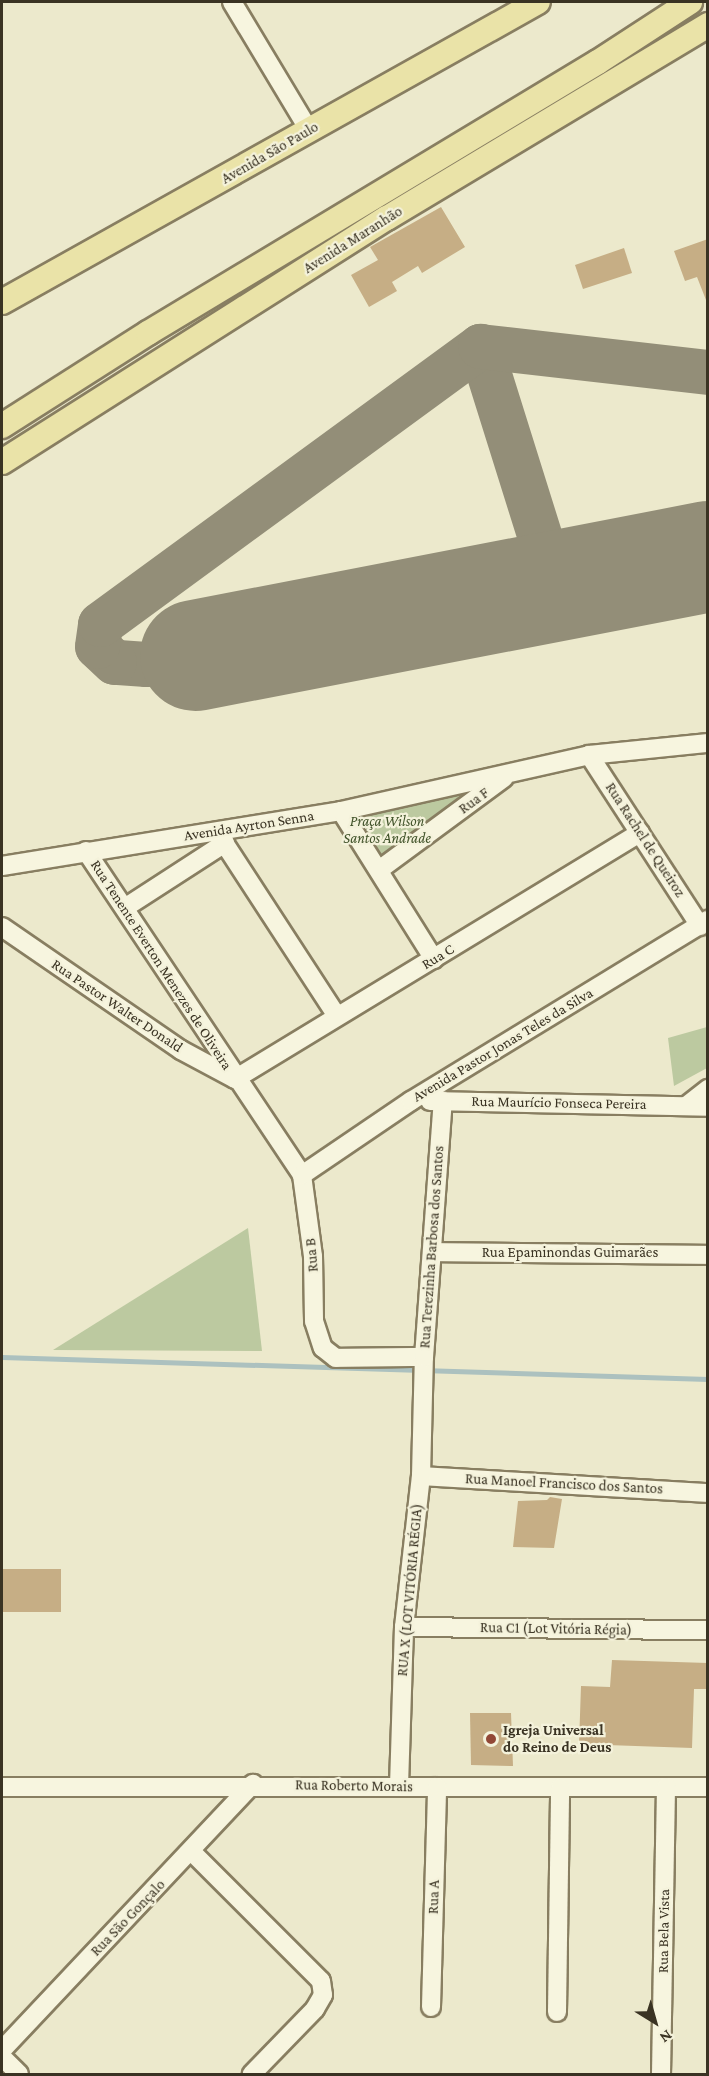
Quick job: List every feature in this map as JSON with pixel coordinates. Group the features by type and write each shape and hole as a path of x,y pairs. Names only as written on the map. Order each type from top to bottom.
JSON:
{"main road":[{"name":"Avenida São Paulo","path":"2,302 538,2"},
{"name":"Avenida Maranhão","path":"2,426 108,358 598,62 690,2"},
{"name":"Avenida Maranhão","path":"2,462 387,218 708,25"},
{"path":"108,358 125,383"}],"street":[{"path":"232,2 309,130"},
{"name":"Avenida Ayrton Senna","path":"2,866 87,851 221,838 590,755 708,743"},
{"name":"Rua Rachel de Queiroz","path":"590,755 640,833 704,923"},
{"name":"Rua F","path":"379,870 511,774"},
{"path":"341,811 434,959"},
{"name":"Rua C","path":"235,1079 640,833"},
{"path":"126,907 221,838 337,1016"},
{"name":"Rua Tenente Everton Menezes de Oliveira","path":"87,851 126,907 235,1079"},
{"name":"Avenida Pastor Jonas Teles da Silva","path":"302,1175 411,1101 704,923"},
{"name":"Rua Pastor Walter Donald","path":"2,927 181,1050 235,1079"},
{"name":"Rua B","path":"235,1079 302,1175 313,1256 314,1321 323,1348 336,1358 424,1357"},
{"path":"686,1106 708,1089"},
{"name":"Rua Maurício Fonseca Pereira","path":"411,1101 708,1107"},
{"name":"Rua Terezinha Barbosa dos Santos","path":"422,1394 443,1101"},
{"name":"Rua Epaminondas Guimarães","path":"432,1252 708,1254"},
{"name":"RUA X (LOT VITÓRIA RÉGIA)","path":"399,1786 404,1627 421,1476 422,1394"},
{"name":"Rua Manoel Francisco dos Santos","path":"421,1476 708,1493"},
{"name":"Rua C1 (Lot Vitória Régia)","path":"404,1627 708,1630"},
{"name":"Rua Roberto Morais","path":"2,1787 253,1784 560,1788 708,1787"},
{"name":"Rua São Gonçalo","path":"2,2050 192,1852 253,1784"},
{"name":"Rua A","path":"431,2007 437,1787"},
{"name":"Rua Bela Vista","path":"661,2074 666,1787"},
{"path":"557,2012 560,1788"},
{"path":"192,1852 321,1981 323,1995 315,2009 252,2074"},
{"path":"2,2057 19,2074"}],"green space":[{"name":"Praça Wilson Santos Andrade","path":"479,787 381,858 355,818"},
{"path":"707,1027 707,1068 674,1086 668,1038"},
{"path":"248,1228 262,1351 53,1350"}],"building":[{"path":"441,207 465,247 422,273 418,266 392,282 397,291 369,307 351,275 378,260 370,247"},
{"path":"708,239 708,300 706,300 697,277 685,281 674,251"},
{"path":"624,248 632,273 583,289 575,265"},
{"path":"550,1497 562,1499 554,1548 513,1547 518,1501 547,1500"},
{"path":"2,1569 61,1569 61,1612 2,1612"},
{"path":"612,1660 708,1663 708,1689 694,1689 692,1748 579,1744 581,1686 610,1687"},
{"name":"Igreja Universal do Reino de Deus","path":"470,1713 511,1713 513,1766 471,1765"}],"waterway":[{"path":"2,1357 708,1379"}],"taxiway":[{"path":"480,346 555,586"},
{"path":"195,655 146,664 114,662 97,646 100,624 480,346 708,372"}],"runway":[{"path":"195,655 708,556"}],"place":[{"name":"Igreja Universal do Reino de Deus","path":"491,1739"}]}
